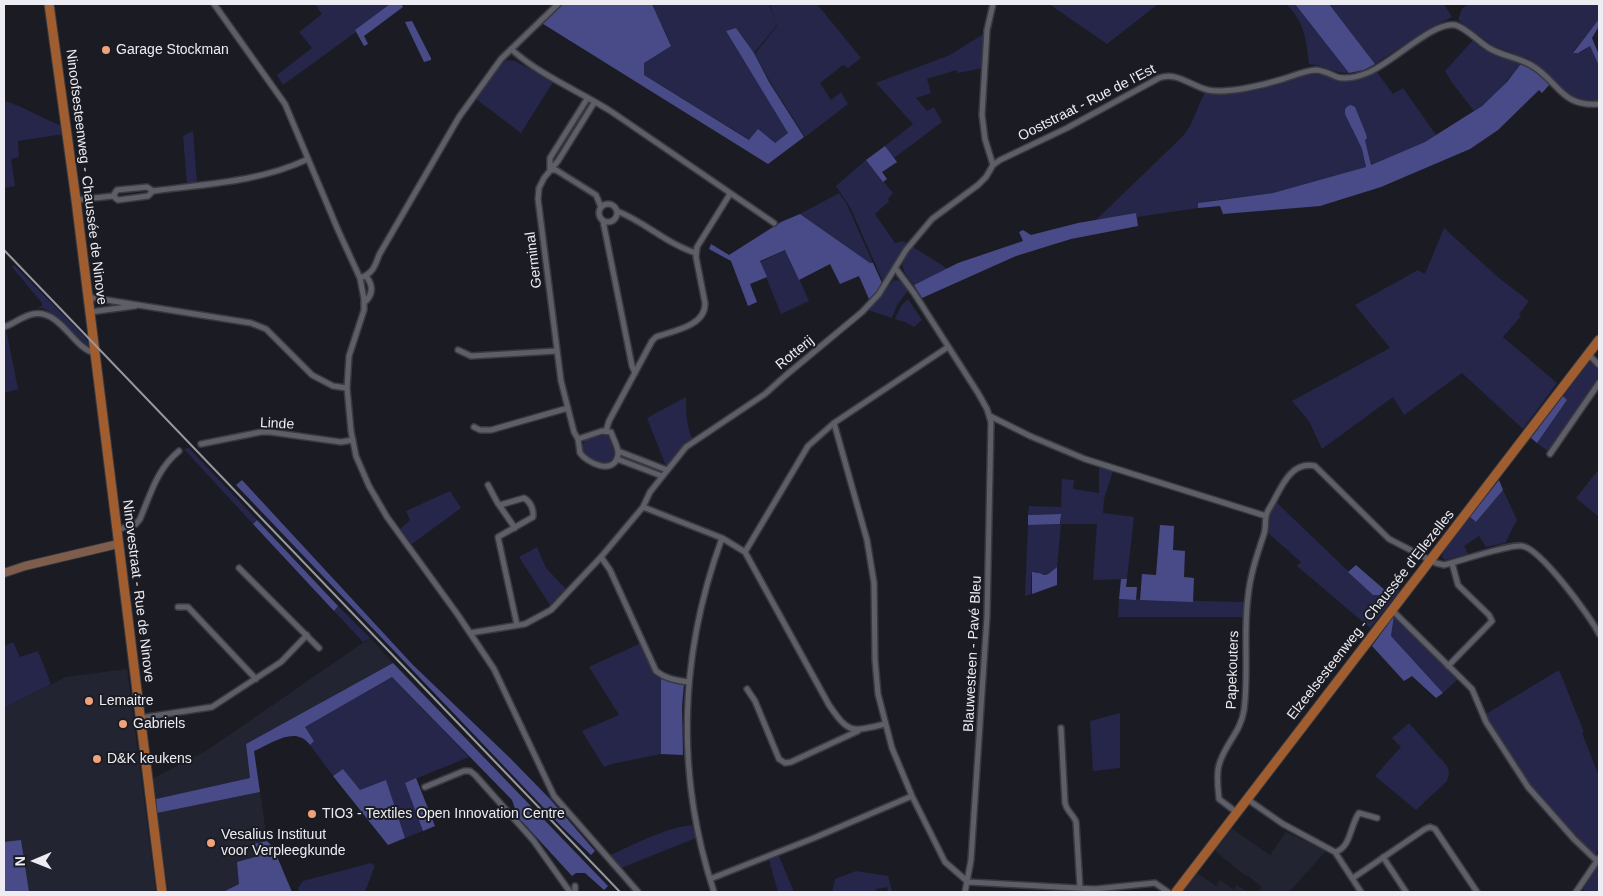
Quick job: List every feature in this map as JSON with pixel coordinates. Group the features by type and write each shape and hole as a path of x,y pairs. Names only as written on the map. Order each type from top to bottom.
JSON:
{"main road":[{"name":"Ninoofsesteenweg - Chaussée de Ninove","path":"49,4 95,354"},
{"name":"Elzeelsesteenweg - Chaussée d'Ellezelles","path":"1176,892 1599,340"},
{"name":"Ninovestraat - Rue de Ninove","path":"95,354 162,892"},
{"path":"4,573 25,566 118,544"}],"street":[{"path":"214,4 282,99 360,278 364,303 362,322 349,356 347,388 353,440 359,465 378,502 499,677 554,796 638,892"},
{"path":"360,278 373,270 379,255 459,117 501,59 558,4"},
{"path":"993,4 987,30 982,115 985,139 993,165"},
{"name":"Ooststraat - Rue de l'Est","path":"993,165 1166,75 1214,91 1256,86 1315,70 1340,78 1350,78 1376,69 1429,33 1447,25 1457,25 1489,48 1532,66 1568,98 1578,104 1599,104"},
{"path":"512,49 531,64 586,99 612,112 774,223"},
{"name":"Germinal","path":"550,170 550,158 586,99"},
{"name":"Germinal","path":"594,103 539,188 538,199 561,382 574,432 578,439 580,453 601,466 610,465 617,459"},
{"path":"113,196 117,190 147,187 153,190 269,174 308,159"},
{"name":"Rotterij","path":"470,633 532,621 550,610 601,557 642,507 666,470 693,441 764,394 852,322 879,294 906,250 932,219 978,185 986,177 993,165"},
{"path":"550,170 556,170 596,195 601,207 598,215 603,221 630,357 635,373"},
{"path":"76,200 113,196 118,200 148,196 153,190"},
{"path":"606,431 609,421 656,337 696,322 704,314 705,303 696,253 697,247 730,194"},
{"path":"601,207 609,204 682,248 696,253"},
{"path":"603,221 610,222 613,220 617,210"},
{"path":"896,269 914,293 978,393 990,416 1030,436 1085,459 1266,516 1281,488 1294,471 1306,465 1315,466 1389,539 1430,561 1444,565 1515,546 1528,548 1538,556 1581,605 1599,634"},
{"path":"364,303 369,299 372,288 371,282 366,276"},
{"path":"88,297 251,322 266,329 312,375 333,386 347,388"},
{"path":"106,299 107,309"},
{"path":"90,312 138,306"},
{"path":"4,327 31,314 43,314 55,320 87,351 95,354"},
{"path":"745,552 808,446 834,423 948,347"},
{"path":"458,350 471,356 557,351"},
{"path":"1588,354 1599,365"},
{"path":"1550,454 1599,383"},
{"path":"474,427 480,430 491,430 568,408"},
{"name":"Blauwesteen - Pavé Bleu","path":"965,892 968,882 974,814 987,616 992,444 990,416"},
{"path":"834,423 867,540 874,583 878,694 885,724 892,748 912,796 945,862 968,882 1095,889 1156,883 1168,892"},
{"path":"578,439 606,431 611,432 618,451 617,459 662,476"},
{"name":"Linde","path":"201,444 270,432 341,442 353,440"},
{"path":"116,530 136,524 140,519 157,477 168,460 179,450"},
{"path":"618,451 666,470"},
{"path":"488,485 515,528"},
{"path":"500,505 520,498 528,500 534,513 533,518 498,538 517,625"},
{"path":"642,507 722,538 745,552 829,705 843,725 851,729 860,730"},
{"name":"Papekouters","path":"1236,812 1219,799 1219,764 1235,736 1244,712 1248,596 1253,568 1265,530 1266,516"},
{"path":"714,892 698,834 691,792 687,720 688,682 696,624 703,594 722,538"},
{"path":"601,557 610,570 656,670 661,675 672,680 688,682"},
{"path":"1448,666 1492,621 1489,615 1458,585 1452,563"},
{"path":"239,568 319,648"},
{"path":"178,607 188,607 256,679"},
{"path":"1392,610 1472,689 1484,717 1528,788 1574,839 1598,860 1576,892"},
{"path":"140,718 212,708 281,662 307,635"},
{"path":"747,689 755,702 779,759 784,763 791,762 860,730 885,724"},
{"path":"1061,728 1065,803 1067,811 1076,822 1080,888"},
{"path":"425,787 464,771 470,771 476,775 533,840 570,892"},
{"path":"710,879 814,838 912,796"},
{"path":"1246,799 1283,824 1335,852 1361,892"},
{"path":"1335,852 1340,851 1345,846 1355,818 1359,813 1377,818"},
{"path":"1352,878 1430,827 1435,829 1477,892"},
{"path":"1383,858 1406,892"},
{"path":"575,886 576,892"}],"shaded area":[{"path":"315,4 390,4 355,30 356,32 283,85 277,75 312,48 299,32 322,14"},
{"path":"390,4 401,4 403,7 364,36 368,44 364,46 355,30"},
{"path":"563,4 652,4 671,46 644,63 644,75 749,140 758,129 775,143 788,133 726,31 736,28 754,53 769,82 804,137 768,164 540,22"},
{"path":"652,4 769,4 777,25 754,53 736,28 726,31 788,133 775,143 750,140 644,75 644,63 671,45"},
{"path":"770,4 817,4 861,58 848,68 843,65 820,83 831,100 841,92 848,104 805,137 770,82 755,54 777,26"},
{"path":"1049,4 1158,4 1107,44"},
{"path":"1286,4 1295,4 1349,73 1309,64 1304,31"},
{"path":"1295,4 1329,4 1375,64 1364,70 1349,73"},
{"path":"1329,4 1444,4 1452,17 1425,31 1375,64"},
{"path":"1468,4 1599,4 1599,19 1573,52 1581,52 1590,46 1599,66 1599,101 1573,97 1529,59 1493,46 1458,20 1462,9"},
{"path":"1599,19 1599,26 1592,38 1599,55 1599,66 1590,46 1578,53 1573,53"},
{"path":"412,21 431,60 424,62 405,22"},
{"path":"985,33 983,68 958,73 956,70 927,79 931,93 916,98 927,111 934,107 942,122 894,158 885,146 913,124 876,83 950,55"},
{"path":"1473,40 1490,51 1530,66 1520,65 1487,102 1474,111 1445,71"},
{"path":"508,60 515,61 553,82 521,133 476,99 501,64"},
{"path":"1523,64 1530,66 1550,84 1542,93 1539,90 1498,130 1470,149 1381,187 1320,206 1223,214 1220,206 1198,208 1198,203 1273,193 1366,167 1362,149 1345,114 1345,109 1348,106 1355,107 1366,134 1367,138 1365,140 1371,165 1425,142 1482,106"},
{"path":"1376,71 1393,94 1403,88 1436,135 1425,142 1371,165 1365,140 1352,129 1362,149 1366,167 1273,193 1199,203 1198,208 1137,217 1136,214 1096,220 1184,135 1205,92 1214,93 1307,74 1323,75 1340,80"},
{"path":"4,101 62,126 63,134 18,141 19,157 11,159 15,186 4,188"},
{"path":"193,131 197,183 187,185 183,136"},
{"path":"885,146 897,162 882,172 887,179 883,182 866,160"},
{"path":"866,160 893,193 888,199 889,201 875,214 895,243 903,241 908,244 884,284 851,209 836,186"},
{"path":"839,193 847,205 873,263 870,263 800,214"},
{"path":"1136,213 1138,226 1071,239 1016,256 922,298 914,285 958,263 1023,241 1019,232 1023,230 1031,235 1078,223"},
{"path":"800,214 870,263 873,263 883,285 869,299 859,276 840,284 830,264 799,280 785,250 760,261 767,277 750,284 757,302 748,306 731,261 709,249 711,244 729,255 781,222"},
{"path":"1444,228 1499,278 1529,301 1519,314 1521,316 1503,337 1557,383 1523,429 1462,373 1404,415 1393,397 1322,449 1309,421 1292,401 1390,348 1355,305 1418,270 1425,274"},
{"path":"913,247 947,269 914,285 903,266 905,258"},
{"path":"786,250 809,301 781,314 760,262"},
{"path":"14,265 86,338 88,346 50,312 43,308 37,308 42,306 42,303 12,267"},
{"path":"894,280 901,281 908,291 897,305 892,318 868,310"},
{"path":"908,299 922,320 914,327 895,319 901,306"},
{"path":"6,329 18,389 4,393 4,330"},
{"path":"1589,361 1599,368 1599,378 1548,451 1537,443 1567,400 1563,396"},
{"path":"1563,396 1567,400 1537,443 1531,438"},
{"path":"686,397 687,423 692,438 676,453 666,466 647,418"},
{"path":"605,435 610,438 615,455 612,460 607,462 602,463 591,460 582,446 586,439"},
{"path":"189,448 257,520 253,524 184,449"},
{"path":"1099,467 1113,471 1104,499 1103,513 1134,517 1127,579 1093,580 1097,524 1061,524 1061,514 1028,515 1029,506 1061,507 1062,479 1074,480 1073,489 1099,493"},
{"path":"1599,469 1599,517 1576,498"},
{"path":"242,480 413,665 550,799 595,851 591,855 562,827 236,485"},
{"path":"1499,480 1503,490 1476,522 1470,517"},
{"path":"1503,490 1517,520 1505,543 1486,547 1479,536 1464,546 1468,554 1445,560 1442,557 1443,552 1470,517 1476,522"},
{"path":"450,491 461,508 412,544 400,529 410,520 406,511"},
{"path":"1276,502 1373,595 1384,595 1392,586 1400,591 1370,628 1297,566 1301,562 1267,532 1270,516"},
{"path":"1061,514 1060,524 1028,525 1028,515"},
{"path":"257,520 338,606 334,611 253,524"},
{"path":"1061,524 1057,567 1047,574 1035,571 1031,575 1031,594 1025,596 1028,525"},
{"path":"1160,525 1174,526 1173,550 1185,551 1184,577 1194,578 1193,602 1140,600 1142,574 1156,575"},
{"path":"537,547 546,568 566,589 550,605 519,557"},
{"path":"1356,565 1387,592 1384,595 1373,595 1348,572"},
{"path":"1057,567 1057,585 1032,594 1032,572 1046,575"},
{"path":"1121,579 1127,579 1126,587 1137,587 1136,600 1119,599"},
{"path":"1119,599 1244,602 1244,617 1118,617"},
{"path":"338,606 370,638 363,642 334,611"},
{"path":"1394,616 1458,679 1443,693 1391,636"},
{"path":"1394,616 1391,636 1443,693 1436,698 1412,676 1404,681 1372,646"},
{"path":"370,638 393,663 246,744 250,778 156,799 152,779 209,749"},
{"path":"13,642 20,657 38,651 51,684 4,708 4,646"},
{"path":"641,643 655,674 661,679 661,754 604,767 582,731 619,715 589,667"},
{"path":"393,663 608,886 604,890 585,873 576,873 572,876 518,817 512,800 392,677 305,727 314,741 310,745 298,736 291,736 276,740 254,751 260,792 157,813 156,799 250,778 246,744"},
{"path":"127,669 156,892 4,892 4,708 66,677"},
{"path":"1559,670 1584,732 1582,733 1599,776 1599,849 1594,857 1535,793 1486,720 1486,714"},
{"path":"392,677 469,757 405,783 423,831 405,838 386,781 360,791 343,769 333,776 310,745 314,741 305,727"},
{"path":"661,679 684,684 682,707 683,755 661,754"},
{"path":"1120,713 1120,768 1093,771 1090,721"},
{"path":"1409,723 1447,766 1449,773 1447,781 1416,810 1375,776 1401,747 1392,738"},
{"path":"343,769 360,790 386,780 405,838 388,845 333,776"},
{"path":"416,778 435,826 423,831 405,783"},
{"name":"Vesalius Instituut voor Verpleegkunde","path":"260,792 267,841 254,844 256,857 239,884 223,892 168,892 157,813"},
{"path":"692,825 696,838 621,868 610,855 671,829"},
{"path":"1231,828 1270,855 1286,832 1326,851 1289,892 1259,892 1262,887 1214,850"},
{"path":"21,840 29,892 4,892 4,842"},
{"path":"267,841 273,847 292,892 223,892 239,884 237,862 255,857 254,844"},
{"path":"779,856 794,892 778,892 769,860"},
{"path":"371,863 374,865 374,868 365,892 299,892 298,888 303,881"},
{"path":"1599,864 1599,892 1587,892 1583,889"},
{"path":"856,871 888,876 892,891 888,891 887,887 876,889 875,892 832,892 835,879"},
{"path":"1197,873 1216,886 1220,880 1234,890 1237,885 1247,892 1181,892"}],"railway":[{"path":"4,250 620,892"}],"place":[{"name":"Garage Stockman","path":"106,50"},
{"name":"Lemaitre","path":"89,701"},
{"name":"Gabriels","path":"123,724"},
{"name":"D&K keukens","path":"97,759"},
{"name":"TIO3 - Textiles Open Innovation Centre","path":"312,814"},
{"name":"Vesalius Instituut voor Verpleegkunde","path":"211,843"}]}
